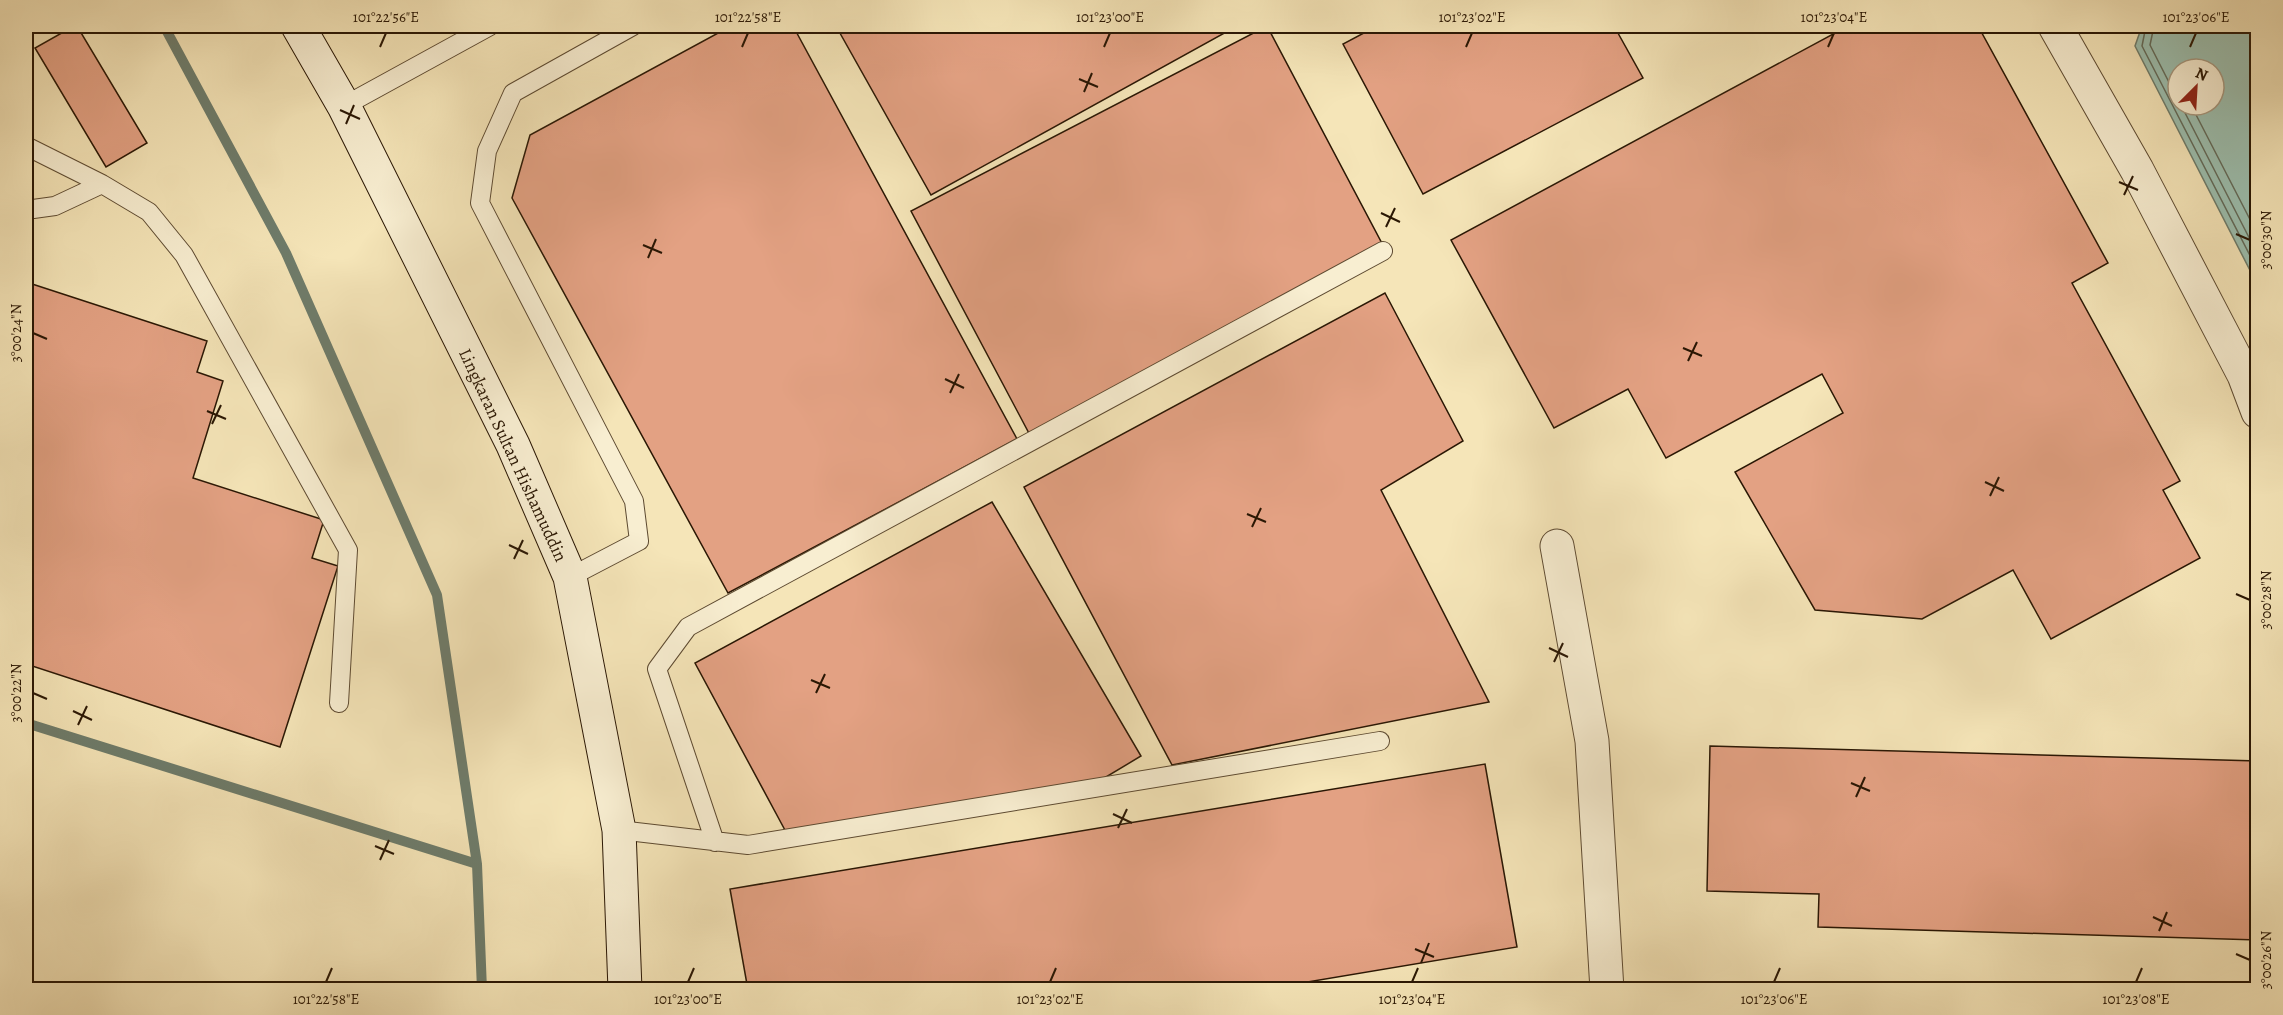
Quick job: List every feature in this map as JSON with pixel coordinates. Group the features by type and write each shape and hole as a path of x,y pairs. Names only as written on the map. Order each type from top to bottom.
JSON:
{"street":[{"name":"Lingkaran Sultan Hishamuddin","path":"298,26 344,106 513,445 570,577 619,831 625,990"},
{"path":"2055,26 2137,170 2244,375 2258,412"},
{"path":"1557,546 1592,741 1607,990"}],"lane":[{"path":"344,106 490,26"},
{"path":"570,577 639,541 634,501 480,203 487,151 513,93 633,26"},
{"path":"26,146 102,184 149,212 184,255 348,550 339,703"},
{"path":"26,210 55,206 102,184"},
{"path":"715,842 657,669 688,627 1383,251"},
{"path":"619,831 748,845 1380,741"}],"water":[{"path":"2142,26 2257,26 2257,284 2171,117 2226,117 2226,57 2166,57 2166,106 2135,46"}],"building":[{"path":"77,26 147,143 106,167 35,48"},
{"path":"731,26 793,26 1017,439 728,593 512,198 530,135"},
{"path":"836,26 1228,26 1230,30 931,195"},
{"path":"1267,26 1386,251 1031,437 911,211"},
{"path":"1377,26 1614,26 1643,78 1423,194 1343,44"},
{"path":"1848,26 1978,26 2108,263 2072,283 2180,481 2163,490 2200,558 2051,639 2013,570 1922,619 1815,610 1735,472 1843,413 1822,374 1666,458 1628,389 1554,428 1451,240"},
{"path":"26,282 207,341 197,372 223,381 193,478 324,520 312,558 338,566 280,747 26,664"},
{"path":"1385,293 1463,441 1381,490 1489,702 1172,765 1024,487"},
{"path":"992,502 1141,756 1096,783 786,832 695,663"},
{"path":"1710,746 2258,761 2258,940 1818,927 1819,894 1707,891"},
{"path":"1485,764 1517,947 1260,990 748,990 730,889"}],"waterway":[{"path":"164,26 286,253 437,595 477,864 482,990"},
{"path":"26,723 477,864"}]}
